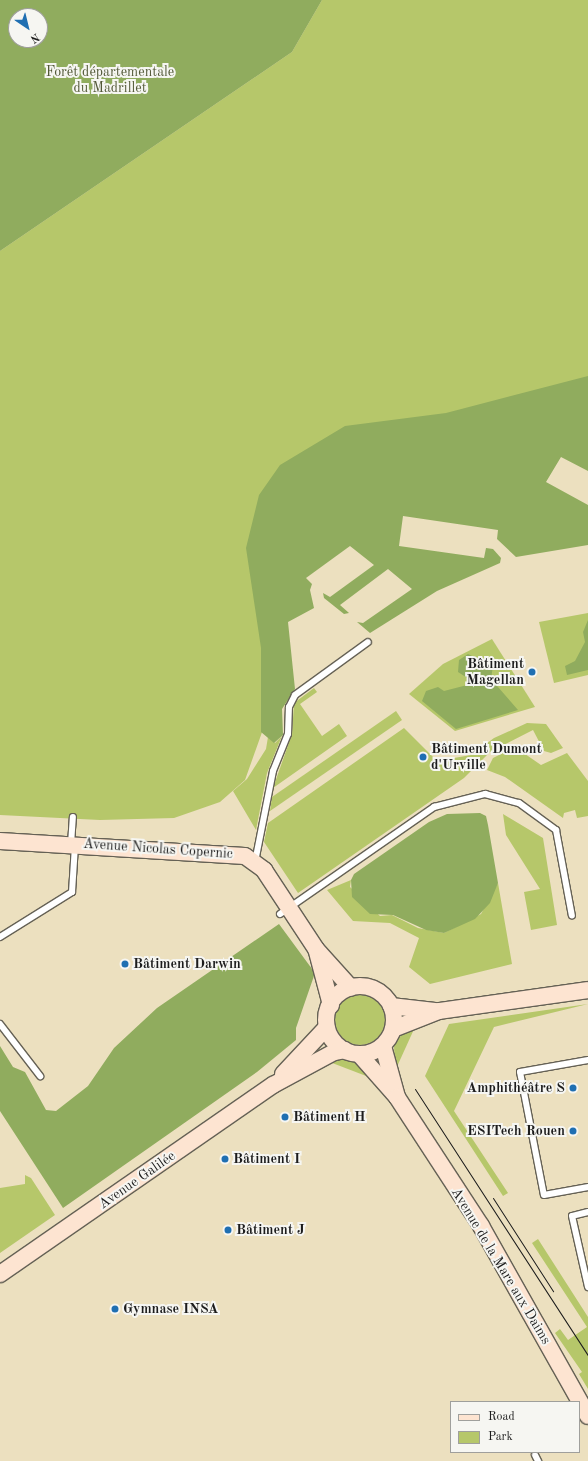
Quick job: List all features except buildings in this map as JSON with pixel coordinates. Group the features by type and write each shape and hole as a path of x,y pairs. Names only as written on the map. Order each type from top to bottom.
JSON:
{"street":[{"name":"Avenue Nicolas Copernic","path":"0,841 229,852 255,862"},
{"path":"255,862 284,911 351,988"},
{"path":"316,949 331,1005 328,1027 337,1045 352,1052 383,1046 393,1029 391,1006"},
{"path":"331,1005 351,988 371,988 391,1006 439,1011"},
{"path":"393,1029 439,1011 588,990"},
{"name":"Avenue Galilée","path":"273,1085 328,1027"},
{"name":"Avenue de la Mare aux Daims","path":"383,1046 397,1097"},
{"name":"Avenue Galilée","path":"0,1274 273,1085 329,1055 352,1052"},
{"name":"Avenue de la Mare aux Daims","path":"352,1052 397,1097 481,1226 580,1401"},
{"name":"Avenue de la Mare aux Daims","path":"580,1402 588,1416"}],"lane":[{"path":"255,862 273,771 288,734 289,706 295,695 368,642"},
{"path":"284,911 434,807 485,794 519,803 556,830 572,916"},
{"path":"0,937 72,892 73,816"},
{"path":"0,1024 40,1076"},
{"path":"588,1060 520,1072 544,1195 588,1187"},
{"path":"588,1212 572,1216 588,1287"},
{"path":"581,1254 588,1252"}],"green space":[{"name":"Forêt départementale du Madrillet","path":"0,0 322,0 292,52 0,251"},
{"path":"322,0 588,0 588,380 286,505 266,721 245,780 220,802 174,818 100,820 0,815 0,251 292,52"},
{"path":"588,376 588,471 561,457 546,482 588,505 588,545 516,557 497,539 498,530 403,516 399,546 484,558 486,548 493,549 501,558 500,563 437,591 370,633 357,622 363,623 412,589 388,569 340,605 349,613 344,614 324,598 323,593 330,597 374,565 350,546 306,578 312,584 310,590 314,608 288,622 295,689 282,709 283,735 274,743 261,732 261,648 246,548 259,495 280,465 345,426 446,413"},
{"path":"588,613 588,675 554,683 539,622"},
{"path":"588,620 588,670 567,675 565,666 575,661 585,642 583,632"},
{"path":"492,639 535,707 455,731 409,694 443,664"},
{"path":"468,654 493,666 491,679 518,710 456,729 422,701 426,691 438,687 444,691 475,683 458,672 459,660"},
{"path":"314,688 317,692 300,704 322,736 339,724 347,736 273,788 292,734 294,703"},
{"path":"396,711 402,720 270,811 272,797"},
{"path":"527,723 546,724 563,748 551,753 544,751 533,730 490,752 464,778 298,893 264,842 268,823 404,728 437,761 471,755 494,738"},
{"path":"282,736 267,773 256,830 233,791 247,779 266,749 268,737 275,743"},
{"path":"515,747 541,765 567,753 588,781 588,816 577,818 575,810 564,813 563,818 505,777 487,770 493,758"},
{"path":"480,813 486,816 498,883 490,903 475,919 444,933 426,930 393,915 370,914 352,897 351,880 354,874 429,822 447,814"},
{"path":"503,814 543,838 557,925 531,930 524,892 540,889 506,835"},
{"path":"351,880 350,887 380,916 392,915 418,928 444,933 481,914 498,883 512,964 430,984 409,967 419,938 390,923 353,921 327,890"},
{"path":"279,924 315,973 296,1028 296,1040 257,1072 63,1208 0,1111 0,1046 13,1067 25,1072 46,1110 56,1111 88,1086 114,1048 157,1008"},
{"path":"360,995 369,997 380,1006 385,1020 383,1029 374,1040 360,1045 351,1043 340,1034 335,1020 337,1011 346,1000"},
{"path":"588,1004 494,1027 454,1111 508,1193 503,1196 425,1076 449,1024"},
{"path":"415,1027 395,1071 394,1045 402,1034"},
{"path":"342,1057 358,1064 374,1079 327,1061"},
{"path":"25,1175 31,1178 55,1215 0,1253 0,1188 25,1184"},
{"path":"538,1239 588,1317 588,1389 579,1374 582,1372 555,1333 560,1329 568,1340 587,1327 532,1243"}],"tram line":[{"path":"415,1089 588,1355"},
{"path":"493,1198 553,1291"}],"place":[{"name":"Bâtiment Magellan","path":"532,672"},
{"name":"Bâtiment Dumont d'Urville","path":"423,757"},
{"name":"Bâtiment Darwin","path":"125,964"},
{"name":"Amphithéâtre S","path":"573,1088"},
{"name":"Bâtiment H","path":"285,1117"},
{"name":"ESITech Rouen","path":"573,1131"},
{"name":"Bâtiment I","path":"225,1159"},
{"name":"Bâtiment J","path":"228,1230"},
{"name":"Gymnase INSA","path":"115,1309"}]}
